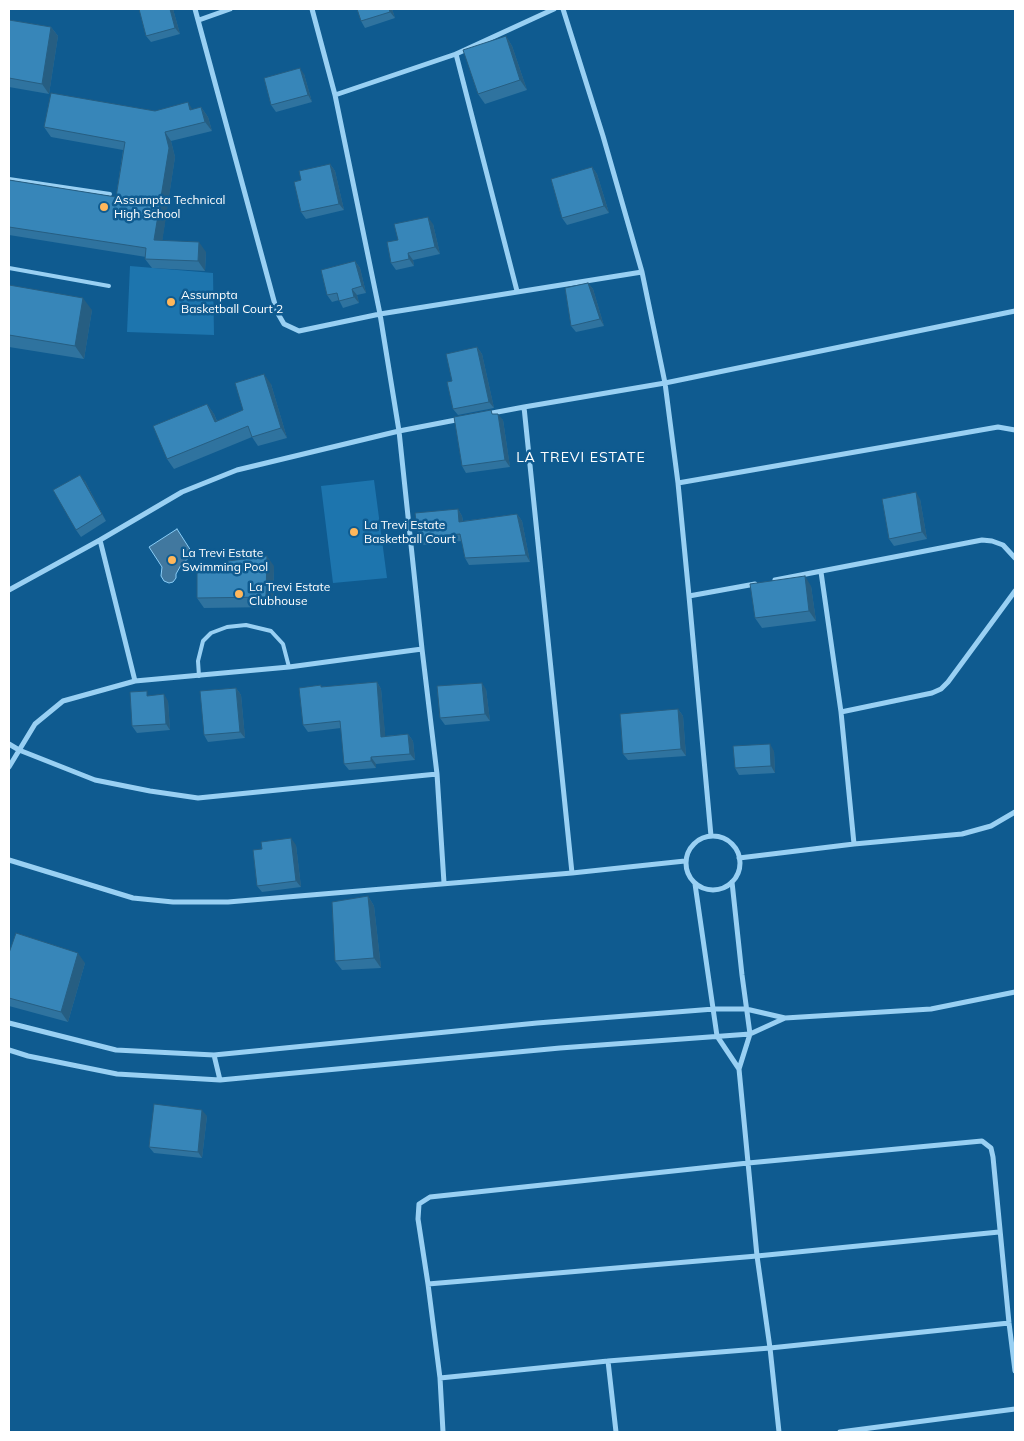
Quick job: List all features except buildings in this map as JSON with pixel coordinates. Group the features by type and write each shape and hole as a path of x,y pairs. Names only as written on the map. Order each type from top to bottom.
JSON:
{"street":[{"path":"195,9 277,312 284,324 300,331 380,314 642,272"},
{"path":"199,20 230,9"},
{"path":"312,9 335,95 380,314 398,430 437,774 444,883"},
{"path":"335,95 456,54 554,9"},
{"path":"563,9 603,136 642,272 665,382 678,483 711,836"},
{"path":"456,54 517,291"},
{"path":"485,414 665,382 1015,311"},
{"path":"524,407 572,873"},
{"path":"9,590 182,492 238,470 398,430 466,418"},
{"path":"678,483 998,427 1015,430"},
{"path":"100,540 135,681"},
{"path":"688,596 982,540 992,541 1002,546 1015,558"},
{"path":"821,572 841,712 854,844"},
{"path":"841,712 932,694 941,688 948,682 1015,591"},
{"path":"9,767 35,724 64,701 135,681 289,667 422,650"},
{"path":"9,744 19,750 95,780 198,798 437,774"},
{"path":"740,858 854,844 962,834 991,826 1015,812"},
{"path":"695,884 707,890 720,889 732,882 738,872 740,858 734,846 724,838 711,836 699,839 689,848 685,861 688,874 695,884 717,1036 739,1068"},
{"path":"9,860 132,898 173,902 228,902 572,873 685,861"},
{"path":"732,882 750,1034 739,1068 757,1256 770,1348 778,1432"},
{"path":"9,1023 116,1050 214,1054 527,1024 714,1009 746,1009 785,1018 931,1009 1015,992"},
{"path":"9,1050 28,1056 117,1074 220,1080 560,1048 750,1034 785,1018"},
{"path":"214,1054 220,1080"},
{"path":"443,1432 440,1378 418,1219 419,1204 430,1197 748,1163 982,1142 991,1148 1015,1371"},
{"path":"428,1284 757,1256 1000,1232"},
{"path":"440,1378 608,1361 770,1348 1009,1323"},
{"path":"608,1361 616,1432"},
{"path":"840,1432 1015,1409"}],"lane":[{"path":"9,179 110,194"},
{"path":"9,268 109,286"},
{"path":"198,676 198,661 204,641 211,633 227,627 246,625 271,631 283,644 289,667"}],"shaded area":[{"name":"Assumpta Basketball Court 2","path":"130,266 213,273 214,335 127,332"},
{"name":"La Trevi Estate Basketball Court","path":"374,480 387,578 333,583 321,486"},
{"name":"La Trevi Estate Swimming Pool","path":"177,529 193,554 181,565 173,582 169,583 164,581 161,576 162,567 149,547"}],"place":[{"name":"Assumpta Technical High School","path":"104,207"},
{"name":"Assumpta Basketball Court 2","path":"171,302"},
{"name":"La Trevi Estate Basketball Court","path":"354,532"},
{"name":"La Trevi Estate Swimming Pool","path":"172,560"},
{"name":"La Trevi Estate Clubhouse","path":"239,594"}],"district":[{"name":"LA TREVI ESTATE","path":"581,458"}]}
